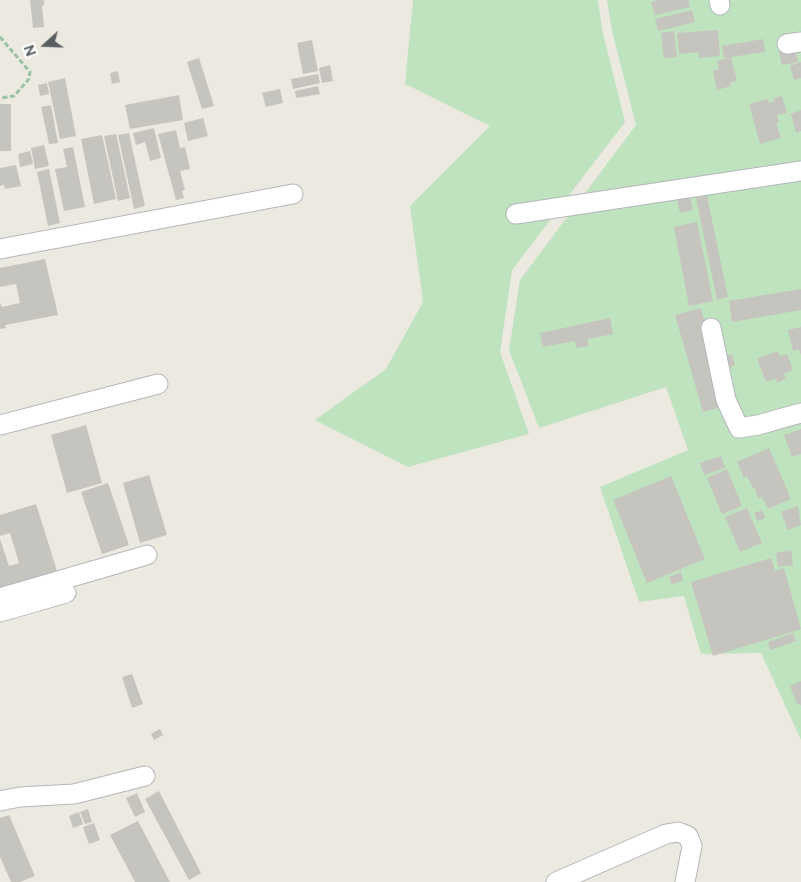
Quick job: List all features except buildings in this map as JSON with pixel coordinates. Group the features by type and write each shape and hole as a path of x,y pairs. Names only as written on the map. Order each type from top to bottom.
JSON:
{"street":[{"path":"516,214 801,171"},
{"path":"0,249 292,194"},
{"path":"710,328 726,400 739,428 758,425 801,413"},
{"path":"0,425 158,384"},
{"path":"0,598 147,555"},
{"path":"0,612 66,593"},
{"path":"0,801 20,797 74,794 145,776"},
{"path":"556,882 666,834 678,832 688,836 692,846 684,882"}],"path":[{"path":"0,37 30,72 29,79 14,96 0,98"}],"green space":[{"path":"413,0 598,0 602,29 625,122 512,270 500,352 529,434 408,467 315,420 386,369 423,302 410,206 490,126 405,84"},
{"path":"607,0 801,0 801,740 761,653 701,654 684,596 639,602 600,487 688,450 666,387 539,428 509,350 520,280 636,125 612,31"}]}
